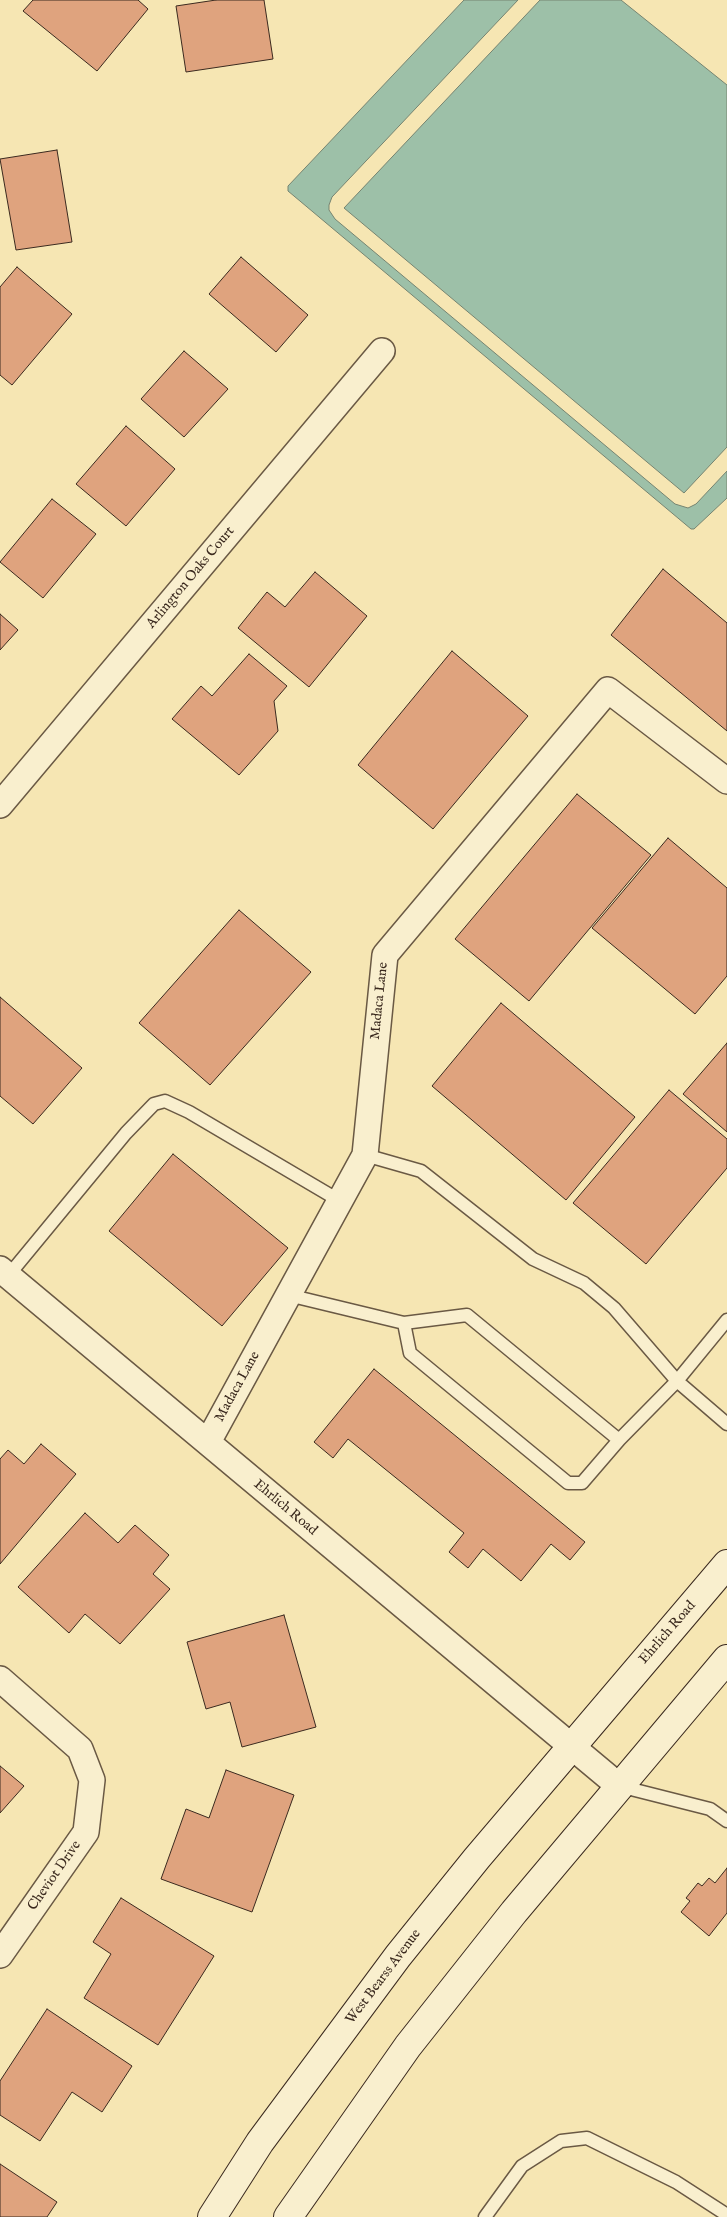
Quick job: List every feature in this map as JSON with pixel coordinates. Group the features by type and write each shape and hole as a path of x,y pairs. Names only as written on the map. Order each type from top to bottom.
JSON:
{"main road":[{"name":"Ehrlich Road","path":"570,1747 727,1564"},
{"path":"288,2217 408,2046 514,1912 727,1659"},
{"name":"West Bearss Avenue","path":"212,2217 260,2142 398,1956 570,1747"}],"street":[{"name":"Arlington Oaks Court","path":"0,805 382,351"},
{"name":"Madaca Lane","path":"208,1442 365,1155 385,955 608,690 727,781"},
{"name":"Ehrlich Road","path":"4,1272 619,1786"},
{"name":"Cheviot Drive","path":"0,1679 80,1749 92,1780 86,1832 0,1954"}],"lane":[{"path":"4,1272 126,1133 154,1104 165,1101 189,1112 340,1201"},
{"path":"365,1155 421,1171 533,1259 584,1283 614,1308 677,1381 727,1424"},
{"path":"288,1295 404,1323 467,1315 619,1440"},
{"path":"404,1323 410,1353 568,1483 582,1483 619,1440 677,1381 727,1320"},
{"path":"619,1786 710,1809 727,1821"},
{"path":"486,2217 522,2166 561,2141 587,2138 676,2182 727,2215"}],"shaded area":[{"path":"464,0 518,0 332,197 329,210 335,219 675,504 688,508 696,504 727,471 727,498 694,529 691,529 288,191 288,186"},
{"path":"540,0 621,0 727,85 727,447 684,493 344,208"}],"building":[{"path":"33,0 138,0 148,9 97,71 23,11"},
{"path":"216,0 264,0 273,59 186,72 176,6"},
{"path":"57,150 72,242 16,250 0,159"},
{"path":"241,257 308,315 276,352 209,294"},
{"path":"17,267 72,314 12,385 0,375 0,287"},
{"path":"184,351 228,389 184,437 141,399"},
{"path":"126,426 175,469 126,526 76,484"},
{"path":"52,499 96,534 43,598 0,562"},
{"path":"663,569 727,623 727,731 611,635"},
{"path":"315,572 367,616 309,687 238,628 267,592 285,607"},
{"path":"0,614 18,630 0,650"},
{"path":"452,651 528,716 433,829 358,765"},
{"path":"249,654 287,686 274,701 278,731 239,775 172,719 201,686 212,696"},
{"path":"577,794 651,855 529,1001 455,939"},
{"path":"668,838 727,888 727,976 695,1014 592,928"},
{"path":"239,910 311,972 210,1085 139,1023"},
{"path":"0,997 82,1068 33,1124 0,1096"},
{"path":"501,1003 635,1117 566,1200 432,1086"},
{"path":"727,1043 727,1132 683,1094"},
{"path":"669,1090 727,1139 727,1168 646,1264 573,1203"},
{"path":"173,1154 288,1248 222,1326 109,1231"},
{"path":"374,1369 585,1542 570,1560 551,1544 521,1581 483,1549 468,1568 449,1552 464,1533 348,1439 333,1458 314,1442"},
{"path":"41,1444 76,1474 0,1564 0,1459 8,1450 24,1464"},
{"path":"85,1513 118,1543 135,1525 169,1555 153,1574 170,1589 120,1644 85,1614 69,1633 18,1587"},
{"path":"284,1615 316,1727 242,1747 230,1702 206,1709 187,1642"},
{"path":"0,1766 24,1786 0,1813"},
{"path":"226,1770 294,1795 252,1912 161,1879 186,1809 209,1818"},
{"path":"727,1868 727,1913 709,1936 681,1912 690,1901 686,1898 698,1883 702,1886 709,1878 715,1883"},
{"path":"121,1898 214,1956 158,2045 84,1998 111,1954 93,1942"},
{"path":"47,2009 132,2066 102,2112 72,2092 40,2141 0,2115 0,2081"},
{"path":"0,2164 57,2202 47,2217 0,2217"}]}
